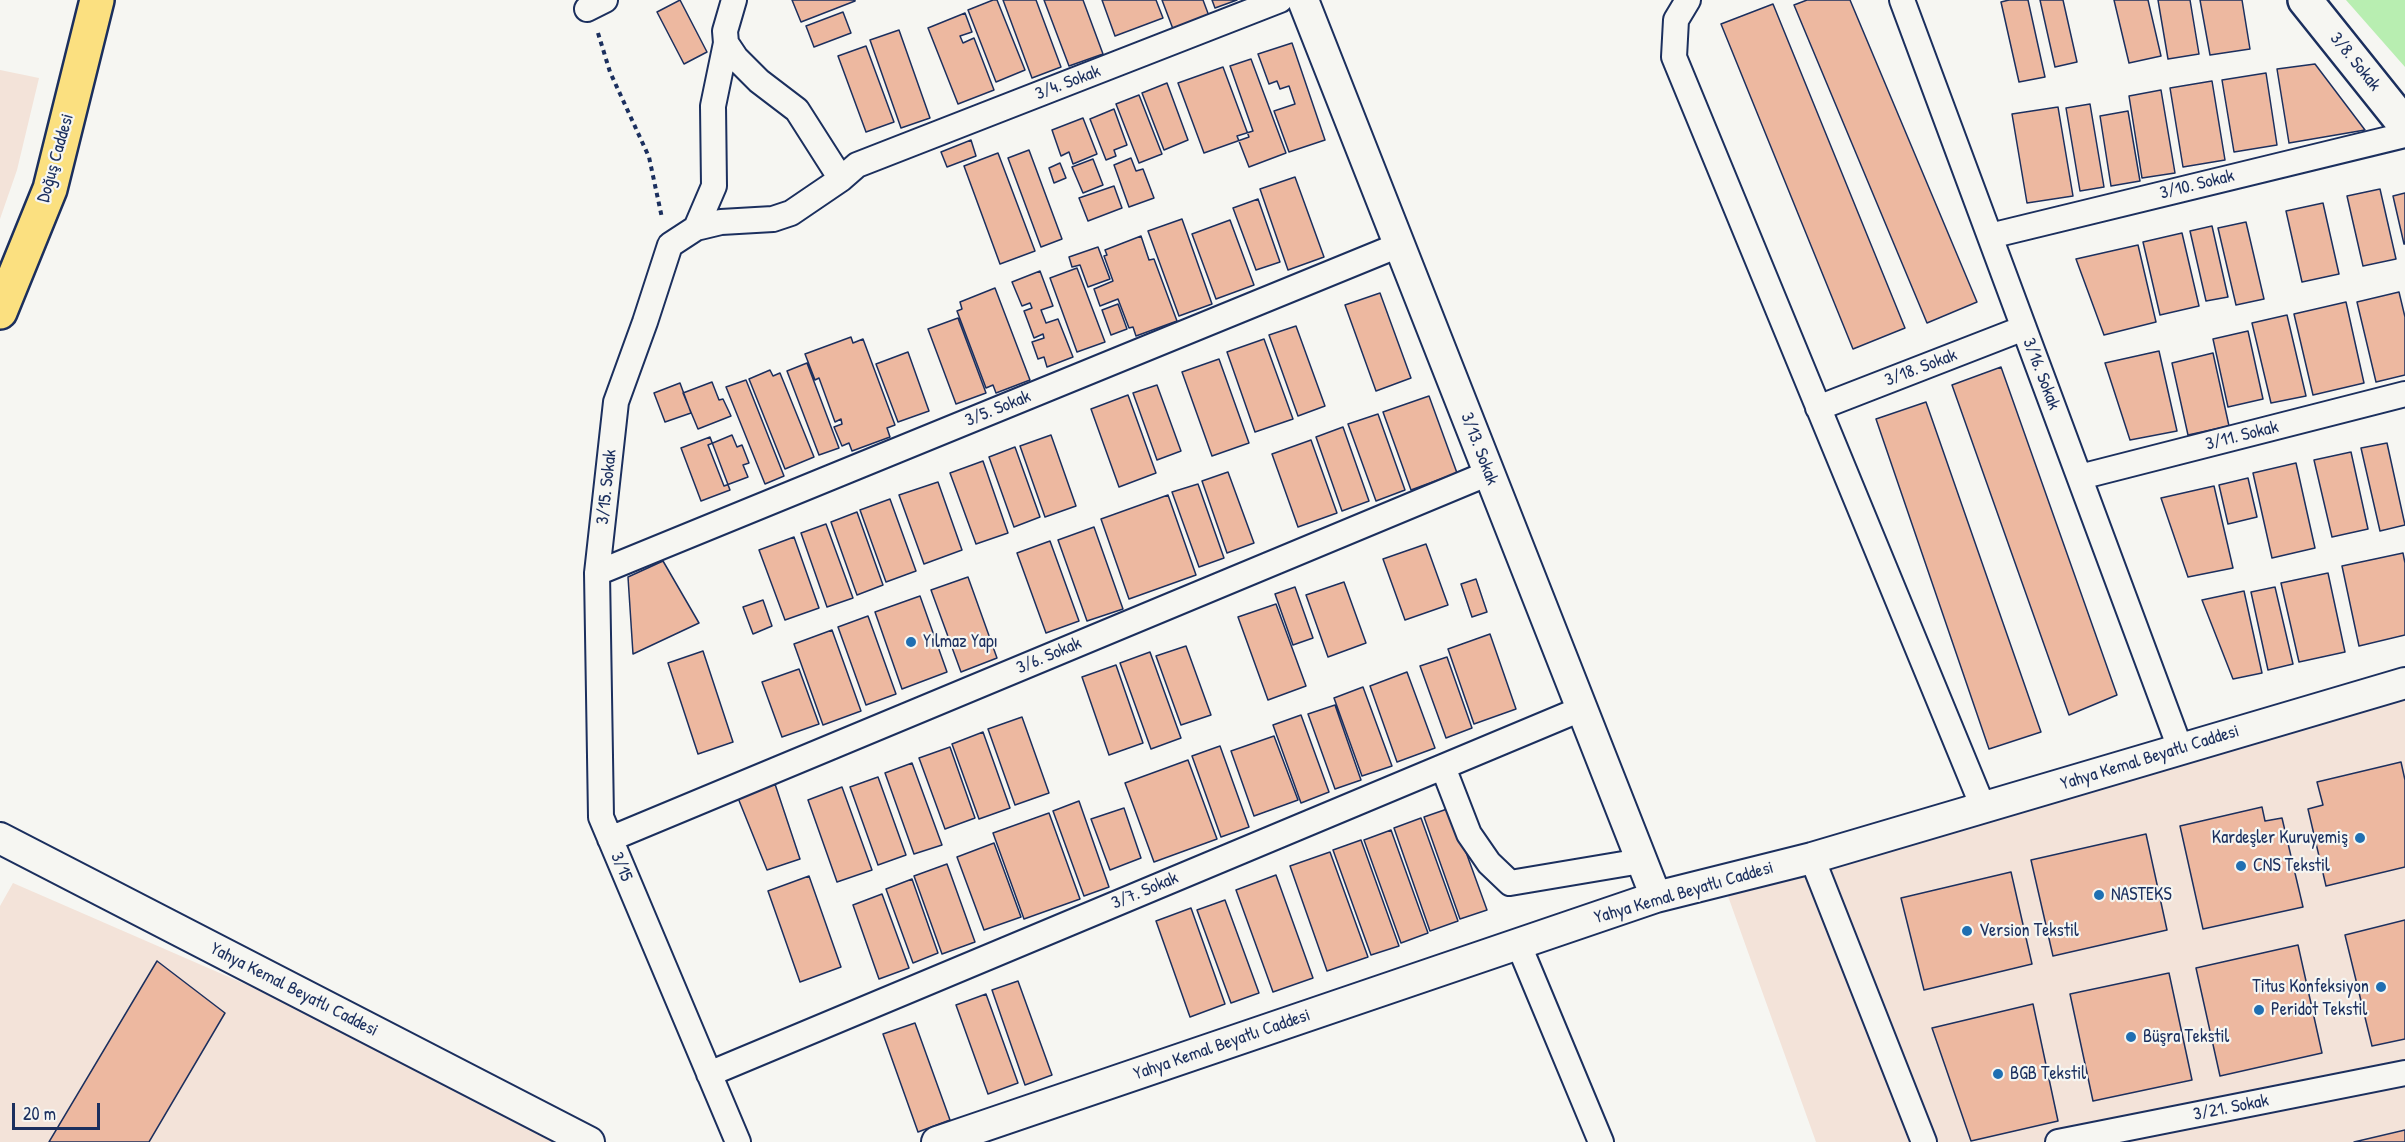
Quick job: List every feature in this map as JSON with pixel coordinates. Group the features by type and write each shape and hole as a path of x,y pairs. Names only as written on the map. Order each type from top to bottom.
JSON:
{"main road":[{"name":"Doğuş Caddesi","path":"0,312 50,189 97,0"},
{"name":"3/8. Sokak","path":"2305,0 2405,125"}],"street":[{"path":"696,228 714,186 713,106 726,43 725,31 734,0"},
{"name":"3/4. Sokak","path":"670,244 696,228 721,222 773,219 791,213 849,172 1280,0"},
{"path":"1689,0 1676,20 1674,57 1983,807"},
{"name":"3/16. Sokak","path":"1902,0 2180,748"},
{"name":"3/13. Sokak","path":"1309,5 1399,245 1656,897"},
{"path":"726,43 759,81 796,110 849,172"},
{"name":"3/10. Sokak","path":"1990,236 2405,135"},
{"name":"3/15. Sokak","path":"597,573 616,402 670,244"},
{"name":"3/5. Sokak","path":"597,573 1399,245"},
{"name":"3/18. Sokak","path":"1818,408 2024,328"},
{"name":"3/11. Sokak","path":"2080,477 2405,394"},
{"name":"3/6. Sokak","path":"610,839 1488,473"},
{"name":"3/15","path":"597,573 600,817 738,1142"},
{"name":"Yahya Kemal Beyatlı Caddesi","path":"937,1142 1656,897 1812,858 2405,683"},
{"name":"3/7. Sokak","path":"709,1074 1581,709"},
{"path":"1443,767 1468,834 1489,863 1510,883 1641,861"},
{"name":"Yahya Kemal Beyatlı Caddesi","path":"0,838 589,1142"},
{"path":"1812,858 1924,1142"},
{"path":"1518,944 1601,1142"},
{"name":"3/21. Sokak","path":"2058,1142 2405,1073"}],"path":[{"path":"596,5 599,36 610,72 649,157 670,244"}],"shaded area":[{"path":"0,70 39,78 17,170 0,219"},
{"path":"2405,682 2405,1142 1816,1142 1724,885"},
{"path":"13,883 608,1142 0,1142 0,906"}],"green space":[{"path":"2346,0 2405,0 2405,67"}],"building":[{"path":"680,0 707,52 684,64 657,12"},
{"path":"792,0 855,0 855,1 801,22"},
{"path":"997,0 1025,70 996,82 968,10"},
{"path":"1003,0 1036,0 1061,67 1032,78"},
{"path":"1044,0 1083,0 1103,54 1069,66"},
{"path":"1102,0 1156,0 1163,18 1115,36"},
{"path":"1162,0 1203,0 1209,16 1173,29"},
{"path":"1212,0 1237,0 1215,8"},
{"path":"1807,0 1850,0 1977,302 1927,323 1794,5"},
{"path":"2028,0 2045,77 2019,82 2001,2"},
{"path":"2040,0 2063,0 2077,62 2055,67"},
{"path":"2114,0 2148,0 2161,56 2129,63"},
{"path":"2158,0 2190,0 2199,54 2168,59"},
{"path":"2200,0 2242,0 2250,49 2210,55"},
{"path":"1773,4 1905,328 1853,349 1721,24"},
{"path":"843,12 851,33 814,47 806,26"},
{"path":"965,13 972,32 960,36 963,43 974,38 994,90 958,104 928,28"},
{"path":"899,30 930,118 901,128 870,40"},
{"path":"1292,43 1325,140 1289,152 1274,111 1295,104 1289,86 1280,89 1277,81 1269,84 1258,54"},
{"path":"866,46 894,122 866,132 838,56"},
{"path":"1251,59 1286,153 1249,167 1237,136 1253,131 1230,66"},
{"path":"2315,64 2365,130 2289,143 2277,69"},
{"path":"1223,67 1249,137 1204,153 1178,83"},
{"path":"2266,73 2277,145 2234,152 2222,80"},
{"path":"2212,81 2225,160 2183,167 2170,88"},
{"path":"1167,83 1188,140 1164,150 1142,93"},
{"path":"2161,90 2175,173 2142,178 2129,96"},
{"path":"1139,95 1162,154 1139,163 1116,104"},
{"path":"2090,104 2104,187 2080,191 2066,108"},
{"path":"2058,107 2073,196 2027,203 2012,114"},
{"path":"1114,109 1127,145 1114,150 1116,156 1106,160 1090,119"},
{"path":"2128,111 2140,181 2111,186 2100,116"},
{"path":"1083,118 1097,154 1073,164 1069,152 1061,156 1052,130"},
{"path":"971,140 976,156 947,167 941,152"},
{"path":"1029,150 1062,239 1041,247 1008,158"},
{"path":"998,153 1035,251 1000,264 964,166"},
{"path":"1131,158 1136,171 1143,169 1154,198 1129,207 1114,165"},
{"path":"1093,159 1103,185 1083,193 1072,167"},
{"path":"1060,163 1066,178 1054,183 1049,168"},
{"path":"1295,177 1324,257 1288,270 1260,189"},
{"path":"1114,186 1122,208 1088,221 1079,198"},
{"path":"2380,189 2396,259 2363,266 2347,196"},
{"path":"2405,193 2405,244 2404,244 2393,196"},
{"path":"1258,199 1280,262 1256,270 1233,208"},
{"path":"2323,203 2339,274 2302,282 2286,211"},
{"path":"1182,219 1212,304 1179,316 1148,231"},
{"path":"1230,220 1254,285 1216,299 1192,234"},
{"path":"2246,222 2264,299 2236,305 2218,228"},
{"path":"2212,226 2228,297 2206,301 2190,231"},
{"path":"2182,233 2199,306 2160,315 2143,242"},
{"path":"1141,236 1149,260 1154,259 1177,321 1136,336 1133,327 1129,328 1118,299 1100,306 1094,289 1113,281 1104,256 1107,255 1105,250"},
{"path":"2138,245 2156,322 2104,335 2076,259"},
{"path":"1098,247 1110,279 1088,287 1080,265 1072,267 1069,257"},
{"path":"1077,268 1105,342 1077,352 1050,278"},
{"path":"1040,271 1053,306 1041,310 1046,323 1058,319 1073,357 1047,367 1044,357 1038,359 1032,342 1044,338 1043,334 1034,338 1024,311 1032,308 1030,303 1022,306 1012,282"},
{"path":"995,288 1030,380 996,393 993,385 986,388 957,311 962,309 960,302"},
{"path":"2399,292 2405,317 2405,375 2376,382 2357,302"},
{"path":"1380,293 1411,378 1376,391 1345,305"},
{"path":"2346,302 2364,383 2313,395 2294,314"},
{"path":"1118,304 1127,329 1111,335 1102,310"},
{"path":"2287,315 2306,396 2271,403 2252,323"},
{"path":"958,318 986,393 956,404 928,329"},
{"path":"1296,326 1325,406 1298,416 1269,335"},
{"path":"2248,331 2263,399 2228,407 2213,339"},
{"path":"851,337 853,343 863,339 895,425 887,428 890,437 852,451 849,443 842,446 834,427 842,424 841,419 835,422 819,378 815,380 805,354"},
{"path":"1264,339 1293,419 1255,432 1227,352"},
{"path":"2159,351 2177,431 2130,440 2105,363"},
{"path":"908,352 929,411 898,422 876,364"},
{"path":"2213,353 2229,426 2188,435 2172,363"},
{"path":"1219,359 1249,443 1212,456 1182,372"},
{"path":"807,363 839,448 819,455 787,371"},
{"path":"2001,367 2117,695 2069,715 1952,385"},
{"path":"770,370 773,376 780,373 814,457 785,469 749,379"},
{"path":"746,380 784,476 765,484 726,387"},
{"path":"712,382 719,400 723,399 731,416 698,429 683,393"},
{"path":"680,383 691,413 665,422 654,393"},
{"path":"1157,385 1181,451 1157,460 1133,393"},
{"path":"1128,395 1156,473 1119,487 1091,409"},
{"path":"1429,396 1457,473 1411,490 1383,412"},
{"path":"1926,402 2041,732 1989,749 1876,419"},
{"path":"1378,414 1405,490 1376,501 1348,424"},
{"path":"1343,427 1369,501 1342,511 1316,437"},
{"path":"732,435 737,447 742,445 749,463 743,465 748,477 724,486 708,445"},
{"path":"1051,435 1076,506 1045,517 1020,446"},
{"path":"710,437 730,490 701,501 681,448"},
{"path":"1311,440 1337,513 1298,527 1272,454"},
{"path":"2387,443 2405,525 2380,531 2361,448"},
{"path":"1015,447 1040,517 1014,527 989,457"},
{"path":"2351,452 2368,529 2332,537 2314,460"},
{"path":"983,461 1008,533 976,544 950,473"},
{"path":"2296,463 2315,548 2272,558 2253,473"},
{"path":"1228,472 1254,543 1227,553 1202,481"},
{"path":"2248,478 2257,517 2228,524 2219,485"},
{"path":"938,482 962,550 924,564 899,495"},
{"path":"1198,484 1224,558 1199,567 1172,492"},
{"path":"2214,486 2233,568 2188,577 2161,498"},
{"path":"1168,495 1196,575 1129,599 1101,519"},
{"path":"890,499 916,571 886,582 860,510"},
{"path":"857,512 883,585 857,595 831,522"},
{"path":"826,524 853,598 827,607 801,533"},
{"path":"1094,527 1123,609 1087,621 1058,540"},
{"path":"794,537 819,608 785,620 759,550"},
{"path":"1050,541 1079,621 1046,633 1017,553"},
{"path":"1426,544 1448,605 1405,620 1383,559"},
{"path":"2403,553 2405,635 2359,646 2342,566"},
{"path":"663,561 699,623 633,654 628,577"},
{"path":"2328,573 2345,652 2299,662 2281,583"},
{"path":"968,577 997,658 961,672 931,590"},
{"path":"1476,579 1487,612 1472,617 1461,584"},
{"path":"1344,582 1366,643 1328,657 1306,595"},
{"path":"1295,587 1313,638 1293,645 1275,594"},
{"path":"2275,587 2293,664 2268,670 2251,592"},
{"path":"2244,591 2262,673 2233,679 2202,600"},
{"name":"Yılmaz Yapı","path":"920,596 947,672 902,689 875,612"},
{"path":"763,600 772,626 753,634 743,607"},
{"path":"1276,604 1306,686 1268,700 1238,617"},
{"path":"868,616 896,694 866,705 838,627"},
{"path":"832,630 861,711 823,725 794,644"},
{"path":"1490,634 1516,709 1474,724 1448,649"},
{"path":"1186,646 1211,715 1181,725 1156,656"},
{"path":"703,651 733,742 698,754 668,663"},
{"path":"1150,652 1181,738 1151,749 1120,663"},
{"path":"1447,657 1472,728 1446,738 1420,666"},
{"path":"1116,665 1143,743 1109,755 1082,677"},
{"path":"799,669 819,724 782,737 762,682"},
{"path":"1407,672 1435,748 1397,762 1370,686"},
{"path":"1363,687 1392,766 1362,776 1334,698"},
{"path":"1335,705 1361,780 1335,789 1308,714"},
{"path":"1301,715 1329,792 1301,803 1273,725"},
{"path":"1022,717 1049,793 1015,805 988,729"},
{"path":"983,732 1010,808 979,819 952,744"},
{"path":"1274,736 1298,800 1254,816 1231,751"},
{"path":"1220,746 1249,827 1221,837 1192,756"},
{"path":"950,747 975,818 945,829 919,758"},
{"path":"1188,760 1217,839 1154,862 1125,783"},
{"name":"Kardeşler Kuruyemiş","path":"2401,762 2405,780 2405,867 2326,886 2308,809 2323,805 2317,782"},
{"path":"912,763 942,845 914,854 885,773"},
{"path":"878,777 906,855 878,865 850,787"},
{"path":"775,784 800,859 767,870 738,798"},
{"path":"842,787 872,870 837,882 808,800"},
{"path":"1079,801 1109,887 1084,896 1053,811"},
{"name":"CNS Tekstil","path":"2262,807 2265,821 2282,818 2303,907 2203,929 2180,826"},
{"path":"1124,808 1141,858 1110,870 1091,819"},
{"path":"1450,808 1487,910 1460,919 1424,817"},
{"path":"1049,813 1080,899 1024,919 993,833"},
{"path":"1421,818 1458,921 1430,931 1394,828"},
{"path":"1391,830 1428,933 1401,943 1364,840"},
{"name":"NASTEKS","path":"2146,834 2167,930 2053,956 2031,860"},
{"path":"1361,840 1399,946 1371,955 1333,850"},
{"path":"994,843 1021,917 984,930 957,857"},
{"path":"1330,852 1368,957 1327,971 1290,866"},
{"path":"947,864 975,942 942,954 914,876"},
{"name":"Version Tekstil","path":"2011,872 2032,964 1924,990 1901,898"},
{"path":"1276,875 1313,978 1273,992 1236,890"},
{"path":"809,876 841,967 800,982 768,891"},
{"path":"912,879 938,953 913,963 886,889"},
{"path":"882,894 909,968 879,979 853,905"},
{"path":"1225,900 1259,993 1231,1003 1197,910"},
{"path":"1191,908 1225,1004 1190,1017 1156,921"},
{"name":"Titus Konfeksiyon","path":"2405,920 2405,1039 2372,1046 2345,935"},
{"name":"Peridot Tekstil","path":"2298,945 2322,1053 2220,1076 2196,968"},
{"path":"157,961 225,1013 149,1142 49,1142"},
{"name":"Büşra Tekstil","path":"2169,973 2192,1080 2093,1101 2070,994"},
{"path":"1018,981 1052,1075 1025,1085 992,990"},
{"path":"986,994 1018,1083 988,1094 956,1005"},
{"name":"BGB Tekstil","path":"2033,1004 2058,1121 1971,1141 1932,1028"},
{"path":"915,1023 950,1120 918,1132 883,1034"},
{"path":"2405,1130 2405,1142 2354,1142"}],"place":[{"name":"Yılmaz Yapı","path":"911,642"},
{"name":"Kardeşler Kuruyemiş","path":"2360,838"},
{"name":"CNS Tekstil","path":"2241,866"},
{"name":"NASTEKS","path":"2099,895"},
{"name":"Version Tekstil","path":"1967,931"},
{"name":"Titus Konfeksiyon","path":"2381,987"},
{"name":"Peridot Tekstil","path":"2259,1010"},
{"name":"Büşra Tekstil","path":"2131,1037"},
{"name":"BGB Tekstil","path":"1998,1074"}]}
